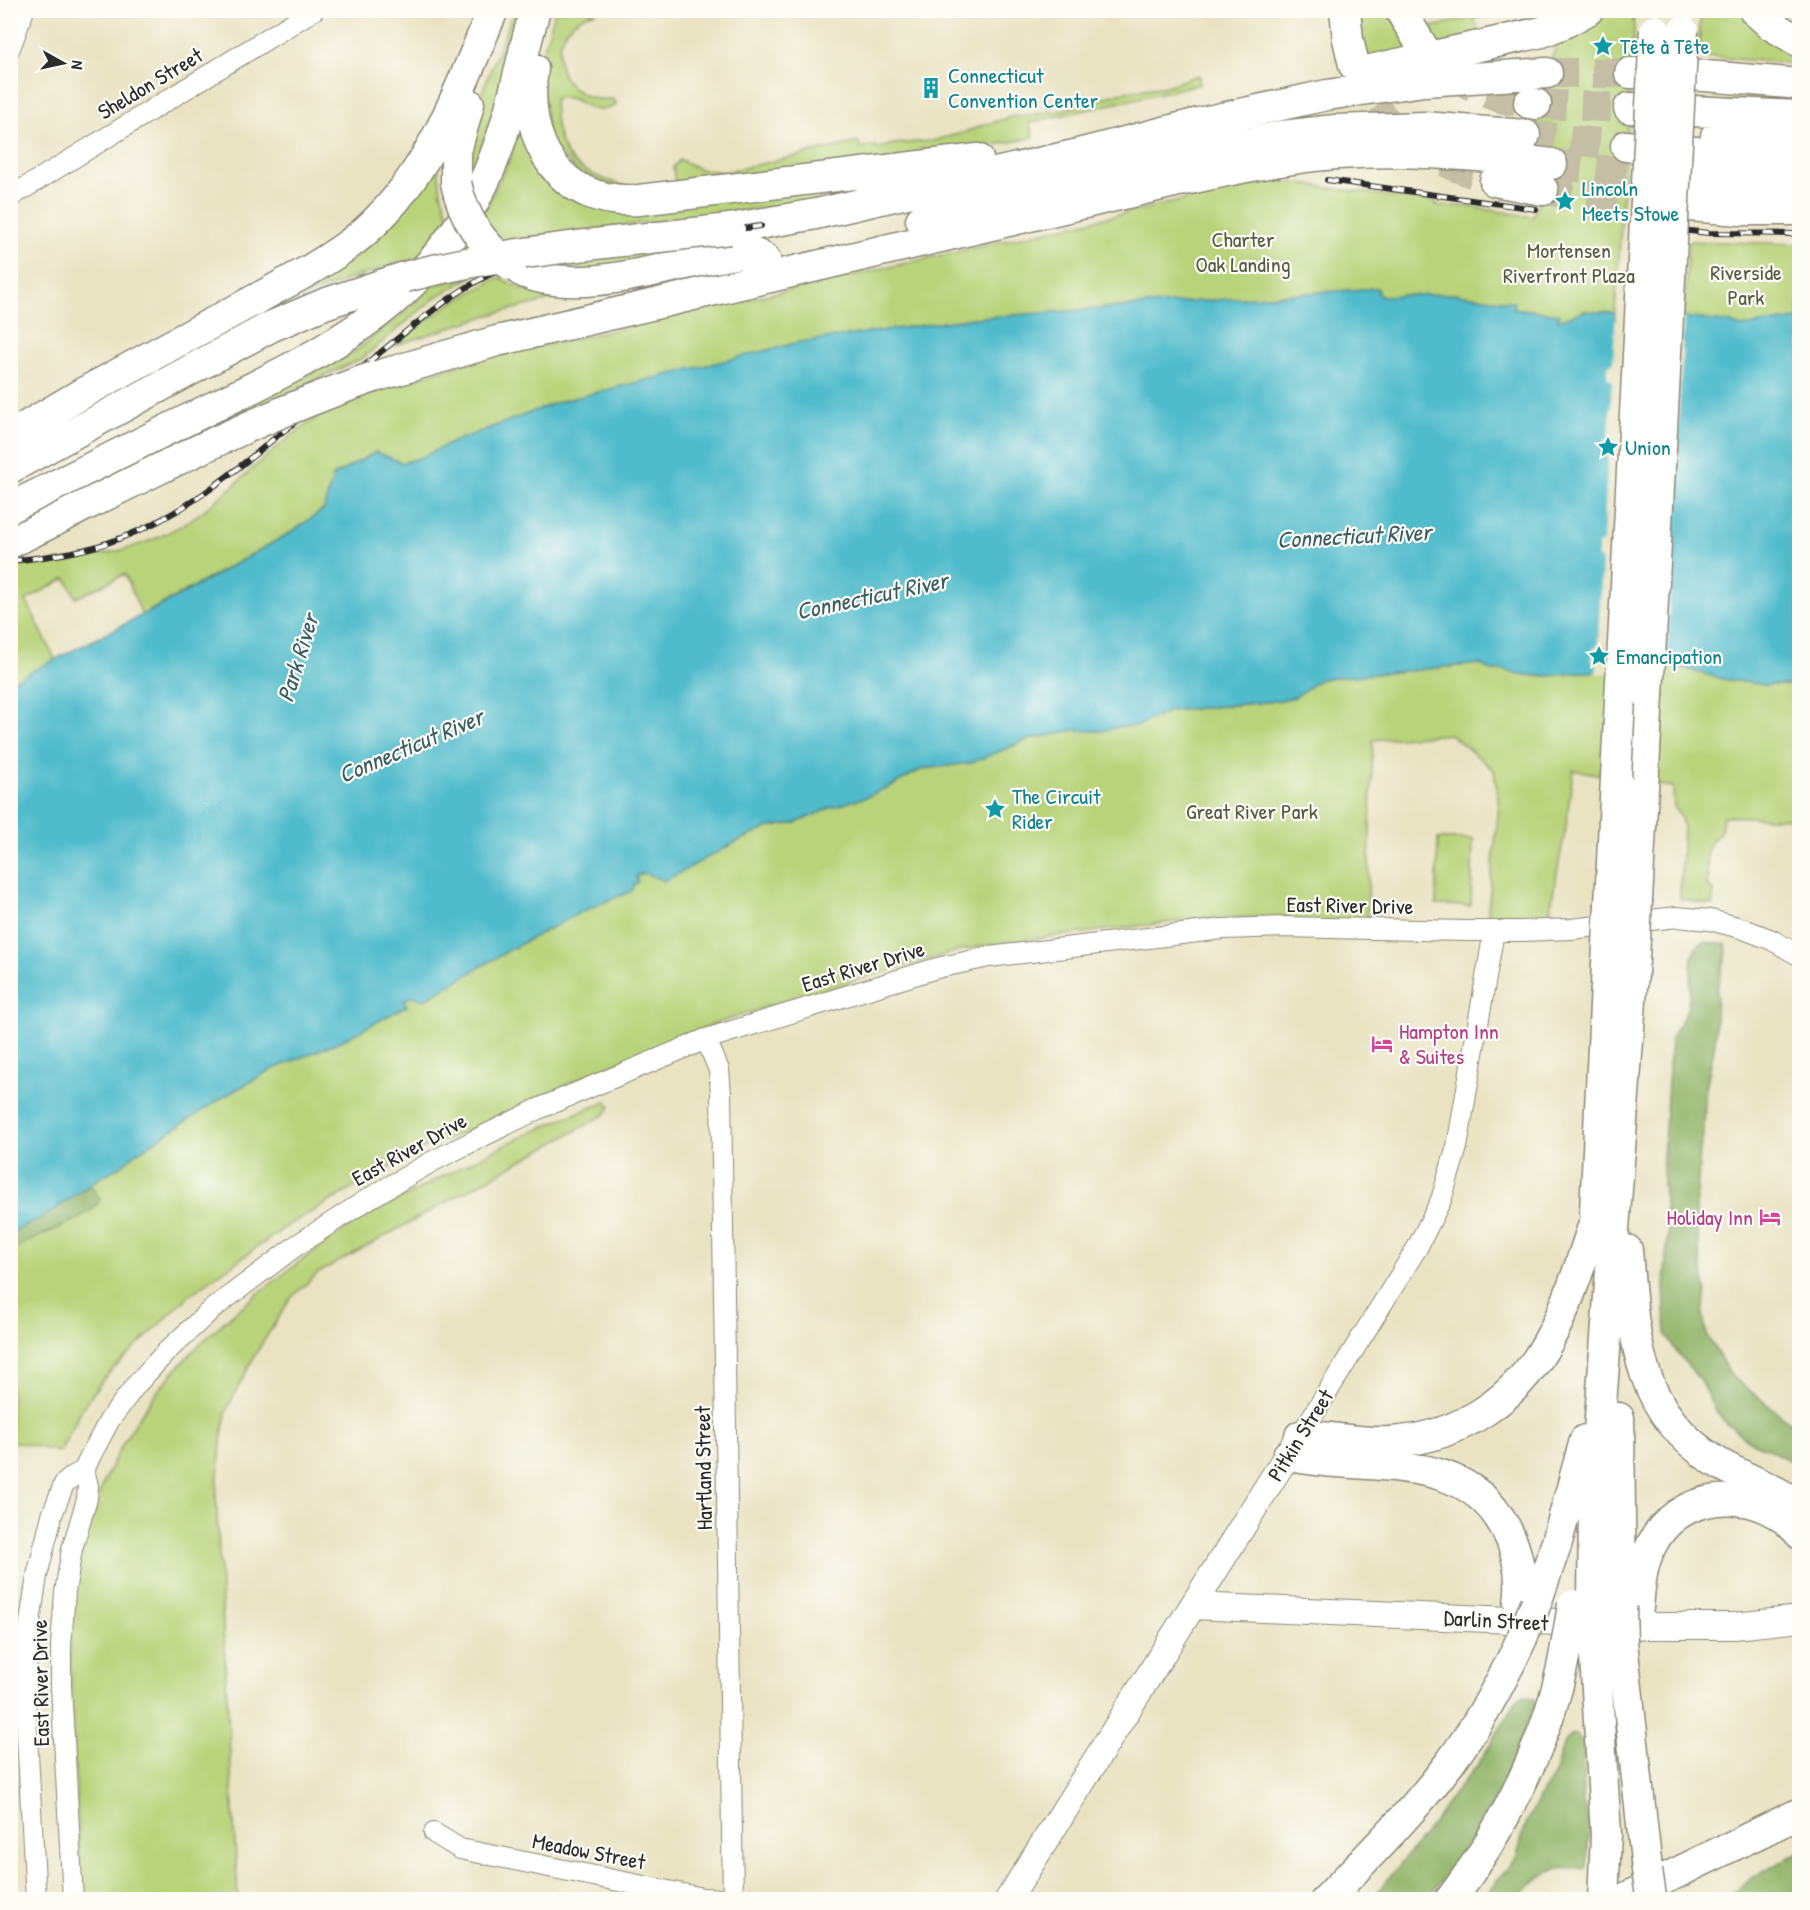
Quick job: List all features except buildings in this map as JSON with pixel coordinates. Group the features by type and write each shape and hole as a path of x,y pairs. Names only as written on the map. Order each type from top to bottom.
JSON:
{"highway":[{"path":"339,252 346,238 385,198 406,166 423,131 470,10"},
{"path":"10,436 83,393 277,288 339,252 362,234 385,213 419,167 448,114 493,10"},
{"path":"500,10 459,137 455,159 456,183 464,210 479,236 494,253 521,271 542,279 573,283 624,276 745,253 755,254 765,259"},
{"path":"536,10 537,37 531,91 536,134 548,158 560,174 579,188 602,197 639,200 937,165 1036,148 1078,154"},
{"path":"10,508 314,356 346,337 390,304 430,263 460,224 487,175 504,130 536,10"},
{"path":"1345,10 1354,65"},
{"path":"1400,10 1424,49"},
{"path":"1200,123 1217,110 1253,96 1536,33 1564,24 1588,10"},
{"path":"1754,10 1771,25 1800,42"},
{"path":"1651,1899 1637,1788 1605,1642 1606,1607 1594,1498 1670,20"},
{"path":"10,468 262,331 369,288 420,273 481,260 801,218 1318,97 1455,78 1546,73"},
{"path":"1630,73 1800,84"},
{"path":"1734,78 1768,74 1800,75"},
{"path":"1630,152 1800,116"},
{"path":"494,333 580,302 1223,147 1308,133 1405,127 1448,128 1530,117"},
{"path":"1630,152 1800,138"},
{"path":"10,543 256,422 321,395 374,377 386,364 402,355 1179,181 1269,163 1336,154 1414,152 1467,154 1547,177 1495,181"},
{"path":"1630,152 1800,161"},
{"path":"1630,152 1694,182 1800,188"},
{"path":"1630,152 1740,210 1800,210"},
{"path":"1606,1607 1585,1440 1595,1221 1620,962"},
{"path":"1620,962 1634,1073 1619,1420 1606,1607 1600,1740 1612,1817 1612,1895 1800,1813"},
{"path":"1294,1445 1331,1437 1366,1442 1410,1440 1452,1429 1492,1407 1521,1380 1553,1334 1595,1221"},
{"path":"1626,1233 1636,1343 1648,1382 1658,1403 1679,1431 1701,1452 1724,1467 1783,1496 1800,1507"},
{"path":"1326,1899 1398,1824 1440,1776 1477,1724 1516,1644 1528,1603 1557,1542 1585,1440"},
{"path":"1294,1445 1319,1461 1416,1469 1444,1475 1467,1486 1494,1510 1511,1538 1528,1603"},
{"path":"1606,1607 1642,1572 1650,1547 1669,1522 1695,1506 1725,1499 1750,1502 1780,1516 1800,1534"},
{"path":"1449,1899 1491,1839 1527,1769 1556,1688 1605,1642"},
{"path":"1658,1899 1800,1826"}],"main road":[{"name":"Pitkin Street","path":"1008,1899 1294,1445"},
{"name":"Darlin Street","path":"1193,1606 1649,1626 1734,1626 1800,1619"}],"street":[{"path":"10,48 24,10"},
{"name":"Sheldon Street","path":"10,196 314,10"},
{"name":"East River Drive","path":"36,1899 25,1698 27,1651 35,1588 52,1515 64,1484 84,1470 116,1410 160,1358 219,1303 291,1249 375,1194 477,1138 552,1103 706,1039 937,968 989,957 1155,935 1230,928 1494,931 1571,929 1658,919 1692,918 1716,921 1749,931 1800,956"},
{"name":"Pitkin Street","path":"1294,1445 1417,1248 1441,1200 1457,1147 1494,931"},
{"name":"Hartland Street","path":"706,1039 719,1070 721,1093 735,1899"},
{"name":"East River Drive","path":"73,1899 60,1654 68,1575 88,1494 88,1483 84,1470"},
{"path":"27,1651 60,1654"},
{"name":"Meadow Street","path":"434,1833 460,1849 490,1856 703,1898 735,1899"}],"green space":[{"path":"514,11 520,11 493,115 467,185 473,115"},
{"path":"555,11 597,12 578,19 566,31 560,46 560,62 565,77 576,90 591,98 612,99 616,103 615,106 600,110 569,98 554,99 559,138 572,161 583,169 596,176 632,188 587,182 548,142 542,73 544,49"},
{"path":"1352,11 1388,11 1415,51 1359,64"},
{"path":"1498,11 1497,14 1474,19 1481,35 1432,47 1419,30 1474,18 1476,13"},
{"name":"Charter Oak Landing","path":"1527,11 1633,11 1634,33 1615,313 1584,311 1558,320 1558,314 1512,308 1514,302 1456,294 1379,296 1377,288 974,318 800,342 558,402 403,463 375,452 333,476 324,509 290,533 142,615 125,574 76,598 66,578 26,600 56,661 11,682 11,565 91,557 141,544 165,534 189,521 212,504 278,446 321,415 367,393 400,382 510,352 1271,180 1533,217 1555,155 1520,151 1568,12 1526,20"},
{"path":"1701,11 1745,11 1799,49 1799,64 1698,56"},
{"path":"1198,75 1200,84 1029,123 1034,137 1020,140 963,148 920,149 921,156 675,183 673,167 680,160 703,170 725,172 859,142 860,148 876,145 877,149 893,144 931,141 1012,117 1060,111 1123,92 1167,86"},
{"path":"519,123 571,195 884,183 803,203 497,242 480,220 511,156"},
{"path":"435,166 438,166 441,193 449,216 418,258 349,279 291,302 88,409 87,407 284,301"},
{"name":"Riverside Park","path":"1688,241 1799,244 1799,319 1740,327 1731,323 1684,317"},
{"path":"732,243 604,272 534,266"},
{"path":"473,276 436,297 363,358 196,435 195,433 354,352 406,311 432,285"},
{"path":"499,277 530,291 545,294 562,293 563,297 489,315 393,346 448,305"},
{"name":"Great River Park","path":"1479,664 1493,671 1503,670 1521,675 1548,676 1676,666 1723,679 1765,685 1799,685 1799,819 1723,816 1721,831 1709,844 1707,852 1707,886 1714,891 1712,905 1680,899 1683,827 1680,815 1674,807 1673,787 1573,770 1566,826 1547,925 1486,929 1499,806 1494,770 1450,734 1373,740 1367,925 1293,923 1292,917 1206,918 1008,942 961,950 793,998 709,1026 596,1071 438,1144 431,1144 290,1224 191,1294 105,1377 83,1407 60,1452 11,1441 11,1233 48,1214 96,1180 124,1164 136,1153 230,1093 271,1070 343,1040 406,1006 404,1000 412,995 424,1000 511,949 583,911 631,891 635,877 644,873 665,881 736,842 770,827 796,823 891,786 922,769 971,763 1027,740 1074,730 1102,731 1137,726 1169,711 1276,701 1295,697 1320,679"},
{"path":"1438,839 1473,839 1471,906 1436,905"},
{"path":"1704,942 1726,944 1727,953 1717,988 1715,1043 1705,1094 1704,1132 1700,1149 1696,1210 1700,1260 1706,1289 1703,1316 1707,1336 1731,1376 1790,1422 1799,1425 1799,1472 1791,1461 1749,1441 1728,1425 1715,1411 1700,1380 1676,1351 1666,1334 1664,1285 1668,1234 1662,1172 1671,1039 1687,1008 1691,963 1695,950"},
{"path":"607,1102 610,1107 604,1115 318,1273 291,1298 256,1353 227,1409 222,1434 216,1497 238,1899 82,1900 71,1697 71,1627 76,1580 92,1512 128,1434 151,1399 208,1336 241,1307 353,1224 499,1148"},
{"path":"90,1185 100,1199 85,1215 31,1240 11,1253 11,1233 48,1214"},
{"path":"1524,1695 1535,1699 1534,1707 1509,1770 1480,1824 1449,1871 1427,1899 1372,1899 1479,1763 1518,1699"},
{"path":"1574,1734 1583,1744 1582,1800 1586,1809 1589,1830 1587,1867 1584,1870 1570,1868 1550,1872 1517,1899 1486,1899 1490,1890 1517,1856 1526,1824 1539,1798 1553,1778 1564,1742"},
{"path":"1799,1852 1799,1899 1719,1899 1736,1891 1752,1878"}],"water":[{"path":"1377,288 1379,296 1456,294 1514,302 1513,308 1559,314 1558,320 1584,311 1615,313 1615,319 1684,317 1731,323 1740,327 1799,319 1799,685 1765,685 1723,679 1676,666 1548,676 1521,675 1503,670 1493,671 1479,664 1320,679 1295,697 1276,701 1169,711 1137,726 1102,731 1074,730 1027,740 971,763 922,769 866,797 827,809 796,823 770,827 736,842 665,881 644,873 636,876 638,882 632,891 583,911 511,949 424,1000 412,996 404,1000 407,1006 343,1040 271,1070 230,1093 136,1153 124,1164 96,1180 48,1214 11,1233 11,682 168,602 290,533 324,509 333,476 376,452 403,463 558,402 800,342 974,318"}],"pier":[{"path":"1616,310 1618,316 1684,314 1666,670 1596,674 1597,665 1592,661 1593,649 1598,645 1602,561 1598,557 1598,545 1603,541 1608,457 1603,452 1604,441 1609,437 1612,381 1607,377 1608,366 1613,362"}],"tunnel":[{"path":"1354,68 1363,90 1376,109 1410,141 1452,165 1495,181"},
{"path":"1448,71 1486,93 1507,100 1529,103"},
{"path":"1547,73 1630,73"},
{"path":"1536,104 1629,108"},
{"path":"1525,135 1626,146"},
{"path":"1552,164 1635,174"},
{"path":"1543,190 1633,201"}],"railway":[{"path":"1327,180 1536,209"},
{"path":"1632,225 1709,233 1800,234"},
{"path":"10,561 94,547 163,519 240,467 438,306 477,281 498,271 544,255 761,226"}],"place":[{"name":"Tête à Tête","path":"1603,46"},
{"name":"Connecticut Convention Center","path":"931,88"},
{"name":"Lincoln Meets Stowe","path":"1565,201"},
{"name":"Union","path":"1608,447"},
{"name":"Emancipation","path":"1599,656"},
{"name":"The Circuit Rider","path":"995,809"},
{"name":"Hampton Inn & Suites","path":"1382,1044"},
{"name":"Holiday Inn","path":"1770,1217"}],"park label":[{"name":"Mortensen Riverfront Plaza","path":"1569,262"}],"water label":[{"name":"Connecticut River","path":"1354,536"},
{"name":"Connecticut River","path":"872,596"},
{"name":"Park River","path":"298,658"},
{"name":"Connecticut River","path":"411,746"}]}
